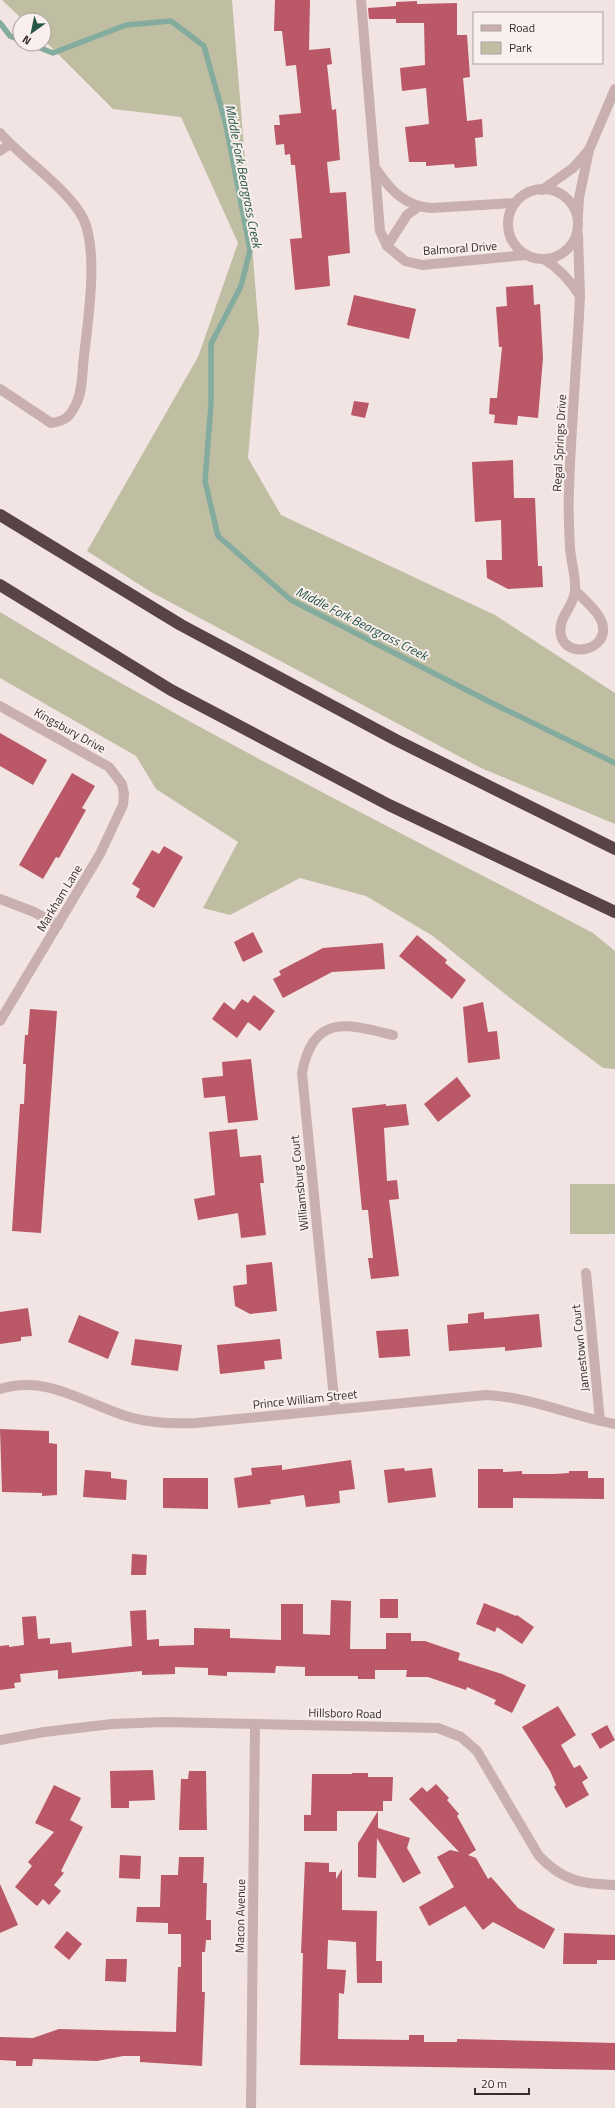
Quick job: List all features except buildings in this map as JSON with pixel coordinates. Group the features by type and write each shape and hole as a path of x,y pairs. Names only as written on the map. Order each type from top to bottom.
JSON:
{"highway":[{"path":"0,515 188,628 396,740 615,849"},
{"path":"0,585 171,690 389,805 615,912"}],"street":[{"path":"361,0 380,231 387,246"},
{"path":"544,259 559,256 568,249 578,230 579,198 589,150 615,89"},
{"path":"0,133 71,200 83,218 89,239 91,269 81,383 77,402 71,413 64,421 51,423 0,389"},
{"path":"0,152 10,144"},
{"path":"542,190 573,168 589,150"},
{"path":"375,167 386,184 400,198 418,207 431,208 515,203"},
{"path":"578,219 572,204 559,193 535,190 524,195 515,203 509,214 508,226 514,243 526,255 544,259 557,267 568,278 580,296"},
{"path":"387,246 407,215 418,207"},
{"name":"Regal Springs Drive","path":"576,591 570,548 569,491 580,296 578,230"},
{"name":"Balmoral Drive","path":"387,246 405,260 422,265 526,255"},
{"path":"576,591 600,619 603,626 603,633 599,641 592,648 583,650 574,649 566,645 562,638 560,629 562,619 576,591"},
{"name":"Kingsbury Drive","path":"0,706 110,767 122,784"},
{"name":"Markham Lane","path":"0,1021 100,854 123,805 124,794 122,784"},
{"path":"0,900 26,909 58,925"},
{"name":"Williamsburg Court","path":"335,1409 302,1073 305,1057 311,1046 319,1036 334,1027 344,1025 360,1027 393,1036"},
{"name":"Jamestown Court","path":"586,1273 600,1421"},
{"name":"Prince William Street","path":"0,1389 24,1384 55,1388 129,1417 169,1424 196,1423 486,1395 504,1396 532,1401 615,1424"},
{"name":"Hillsboro Road","path":"0,1740 44,1732 112,1724 164,1722 255,1725 428,1727 461,1737 477,1751 485,1762 539,1856 552,1869 578,1882 615,1885"},
{"name":"Macon Avenue","path":"251,2108 255,1725"}],"green space":[{"path":"2,0 232,0 259,332 248,458 281,515 495,615 615,693 615,824 481,768 151,592 87,551 198,357 238,243 181,117 113,109 52,48 52,12 15,12"},
{"path":"0,612 72,655 220,738 593,933 615,951 615,1069 603,1068 510,998 433,936 366,896 300,878 230,915 203,908 238,842 156,789 136,756 0,678"},
{"path":"570,1184 615,1184 615,1234 570,1234"}],"waterway":[{"name":"Middle Fork Beargrass Creek","path":"50,52 53,53 126,25 171,21 204,46 226,125 250,250 241,286 211,344 211,404 205,481 218,536 291,600 492,703 615,763"},
{"name":"Middle Fork Beargrass Creek","path":"0,23 12,37"}]}
